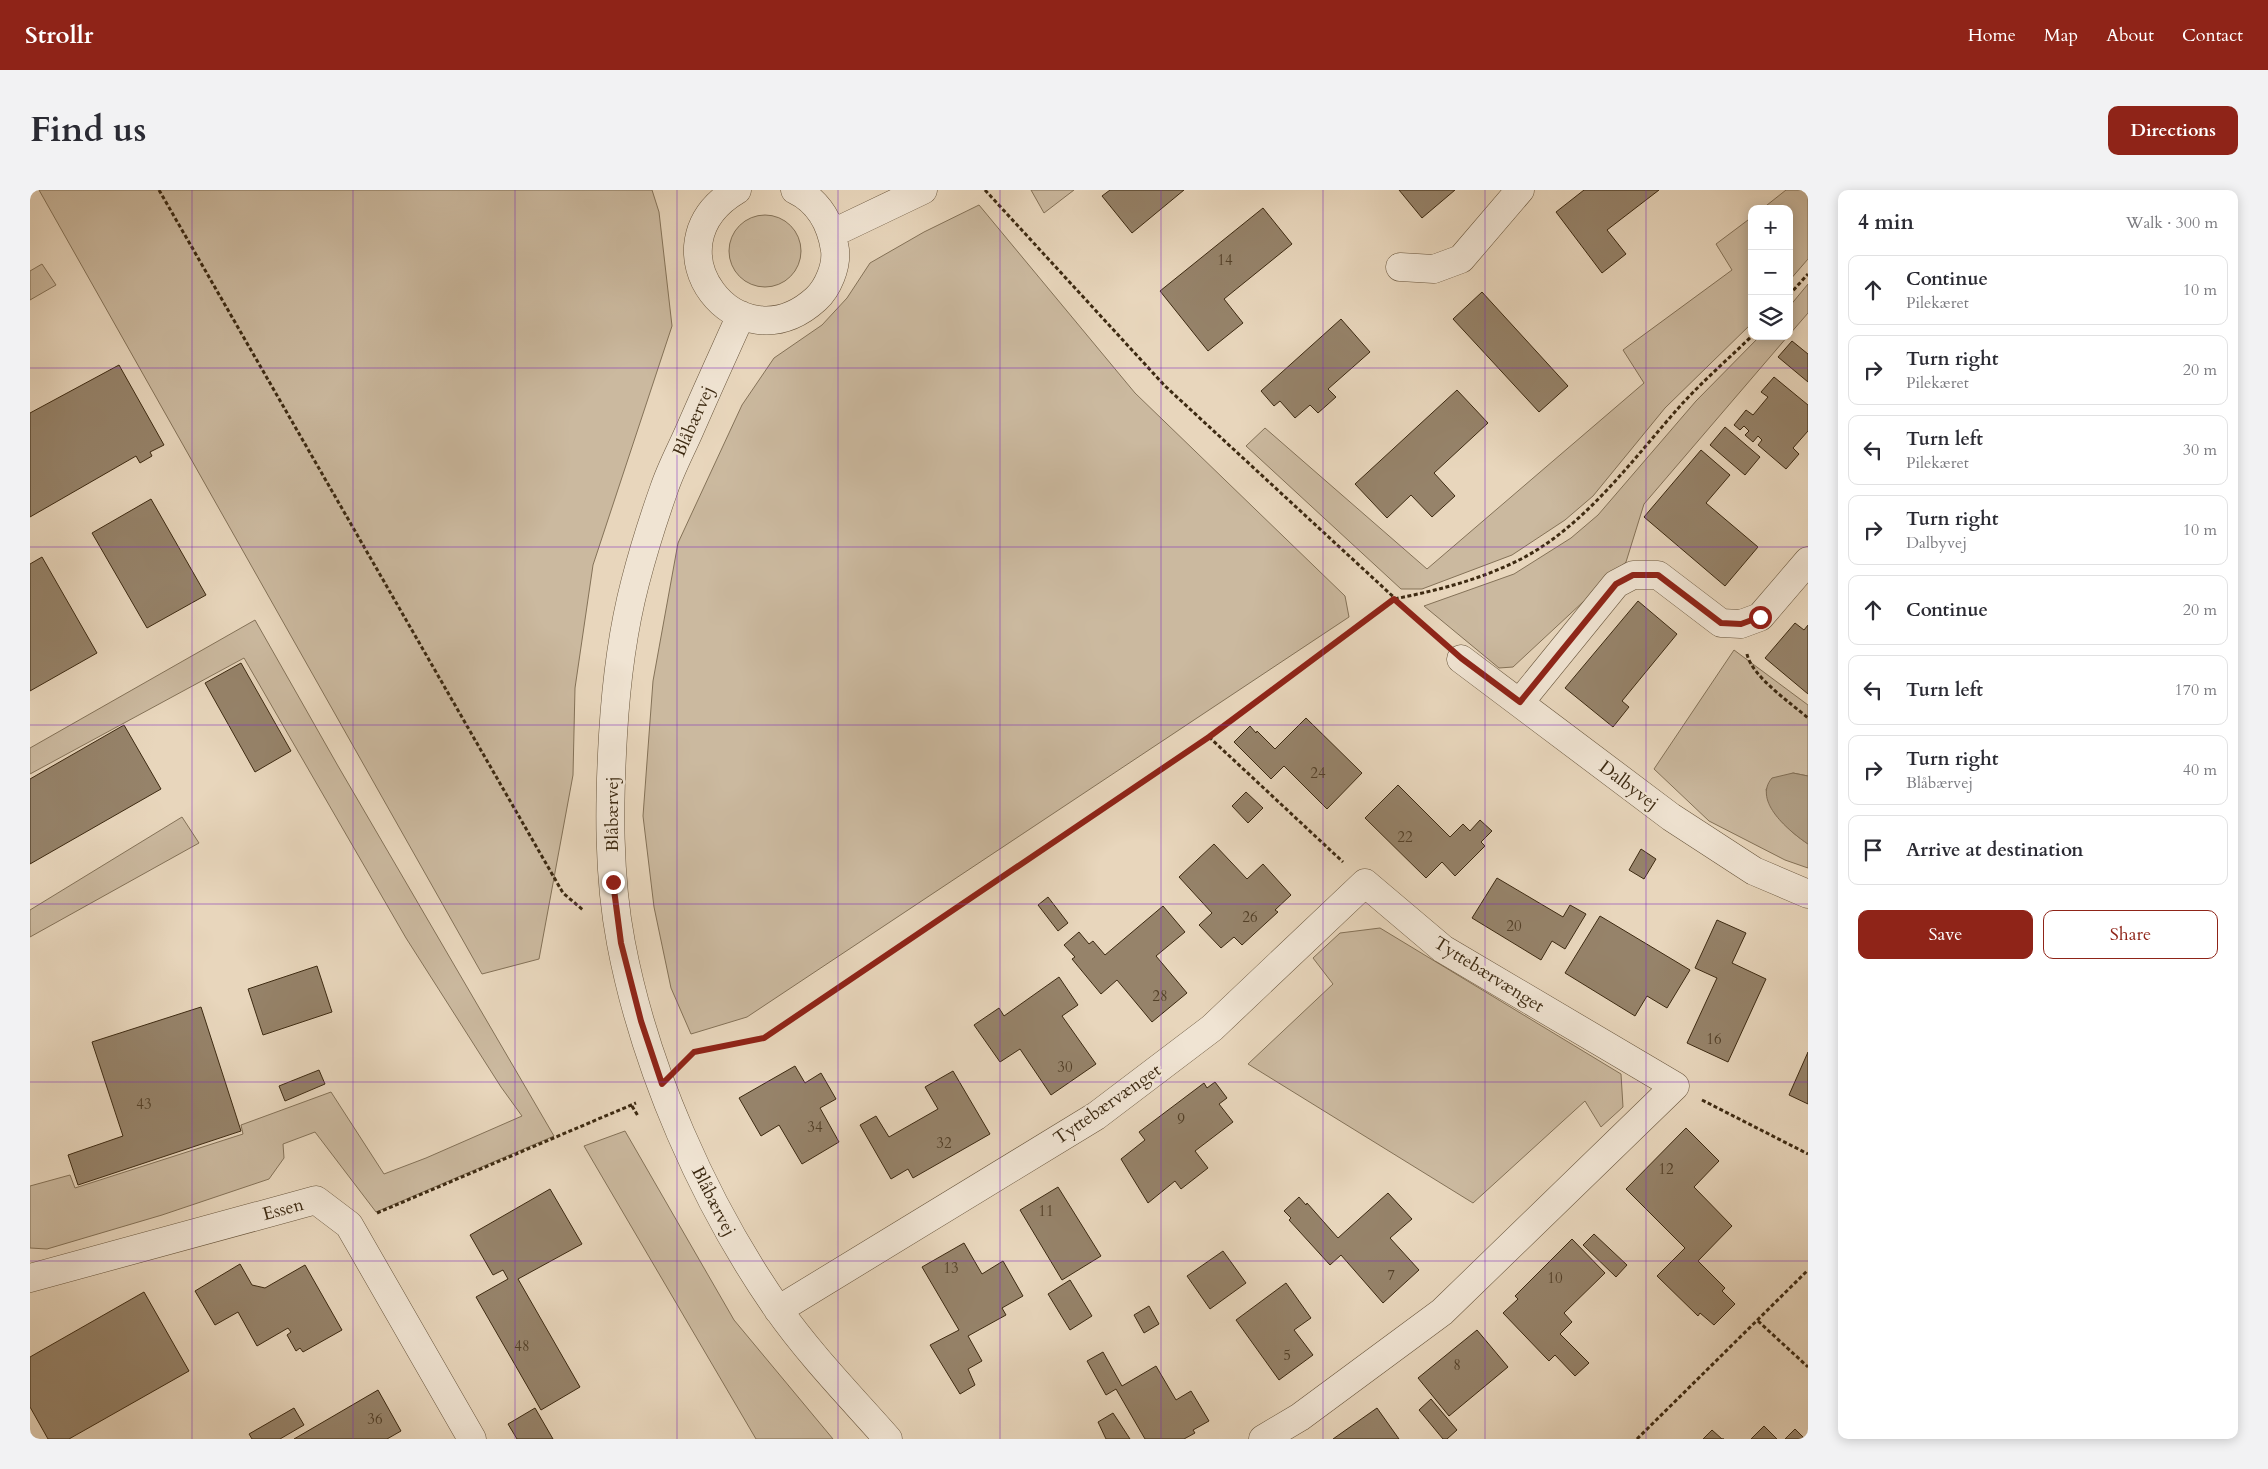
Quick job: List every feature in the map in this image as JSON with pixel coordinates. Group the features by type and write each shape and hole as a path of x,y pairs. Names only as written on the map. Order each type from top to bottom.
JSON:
{"street":[{"path":"725,193 707,217 699,239 698,262 706,284 720,303 740,315 762,320 784,318 804,310 820,295 831,276 835,254 833,233 823,212 807,196 795,190"},
{"path":"833,233 922,190"},
{"path":"1400,267 1434,269 1461,259 1520,190"},
{"name":"Blåbærvej","path":"740,315 664,487 634,585 616,691 609,806 613,882 621,943 641,1021 662,1084 699,1174 737,1246 778,1310 822,1365 888,1439"},
{"path":"1520,702 1616,584 1633,575 1658,575 1721,623 1741,624 1760,617 1808,561"},
{"name":"Dalbyvej","path":"1461,658 1671,817 1754,871 1808,894"},
{"name":"Tyttebærvænget","path":"778,1310 1096,1116 1212,1028 1365,883 1443,948 1675,1086"},
{"path":"1263,1439 1300,1417 1442,1312 1675,1086"},
{"name":"Essen","path":"30,1278 316,1200 349,1225 472,1439"}],"path":[{"path":"159,190 563,893 585,911"},
{"path":"985,190 1165,386 1394,599 1461,658"},
{"path":"1790,295 1808,274"},
{"path":"349,1225 632,1106 662,1084 694,1052 764,1038 1209,737 1394,599 1425,593 1518,561 1584,515 1683,403 1748,340"},
{"path":"1741,624 1749,660 1770,685 1808,718"},
{"path":"1209,737 1365,883"},
{"path":"1675,1086 1808,1154"},
{"path":"1637,1439 1808,1270"},
{"path":"1758,1321 1808,1367"}],"shaded area":[{"path":"39,190 652,190 659,212 672,326 593,565 575,688 573,775 539,959 482,974"},
{"path":"1031,190 1074,190 1044,213"},
{"path":"1786,190 1808,190 1808,259 1793,276 1793,205 1767,205"},
{"path":"979,205 1135,393 1345,596 1349,617 747,1017 691,1034 671,988 654,907 643,816 653,681 678,543 742,405 774,358 822,325 847,298 870,263 924,232"},
{"path":"765,215 779,218 791,225 798,237 801,251 798,265 791,277 779,284 765,287 751,284 739,277 732,265 729,251 732,237 739,225 751,218"},
{"path":"1748,220 1748,327 1665,408 1593,496 1565,520 1512,555 1422,589 1401,589 1246,446 1265,428 1427,569 1644,383 1623,350 1732,270 1716,244"},
{"path":"42,264 56,285 30,300 30,271"},
{"path":"1808,284 1808,313 1793,330 1793,302"},
{"path":"1756,340 1785,340 1644,504 1626,562 1513,667 1499,668 1424,606 1514,574 1571,538 1598,515 1696,401"},
{"path":"255,620 554,1136 376,1212 315,1132 283,1144 284,1158 269,1179 162,1215 47,1249 30,1248 30,1186 70,1175 75,1188 243,1134 241,1125 331,1092 384,1174 426,1158 522,1116 501,1087 406,938 244,658 30,774 30,748"},
{"path":"1734,650 1808,705 1808,776 1793,773 1766,789 1771,806 1781,821 1808,844 1808,868 1785,860 1709,821 1654,769"},
{"path":"1793,773 1808,776 1808,844 1783,824 1770,806 1767,796 1767,787 1772,778"},
{"path":"182,817 199,843 30,937 30,910"},
{"path":"1380,928 1621,1074 1623,1107 1601,1127 1585,1101 1473,1203 1248,1064 1333,984 1313,958 1340,933"},
{"path":"625,1131 734,1320 833,1439 756,1439 584,1146"}],"building":[{"path":"1110,190 1184,190 1132,233 1102,196"},
{"path":"1399,190 1455,190 1422,218"},
{"path":"1584,190 1659,190 1607,230 1626,254 1602,273 1556,212"},
{"path":"1263,208 1292,244 1224,299 1243,323 1208,351 1160,291"},
{"path":"1482,292 1568,386 1539,412 1453,319"},
{"path":"1341,319 1370,352 1328,389 1336,397 1318,413 1310,405 1295,418 1280,401 1274,406 1261,391"},
{"path":"1792,341 1808,354 1808,382 1778,357"},
{"path":"119,365 164,445 150,452 152,456 140,463 136,456 30,517 30,413"},
{"path":"1774,377 1808,405 1808,431 1793,448 1799,454 1786,469 1758,445 1762,440 1758,436 1753,442 1745,435 1749,431 1744,426 1740,430 1734,425 1746,410 1753,415 1768,397 1761,392"},
{"path":"1457,390 1488,423 1434,473 1455,496 1432,517 1411,495 1387,518 1355,484"},
{"path":"1725,427 1760,457 1745,475 1710,445"},
{"path":"1701,450 1730,475 1706,503 1758,547 1725,586 1644,517"},
{"path":"151,499 206,595 147,628 92,533"},
{"path":"42,557 97,653 30,691 30,564"},
{"path":"1638,601 1677,634 1622,701 1629,707 1613,727 1565,688"},
{"path":"1795,623 1804,630 1808,625 1808,694 1765,658"},
{"path":"241,663 291,751 255,772 205,683"},
{"path":"1306,718 1362,773 1327,809 1284,766 1271,779 1234,742 1250,726 1275,749"},
{"path":"124,725 161,789 30,864 30,779"},
{"path":"1398,785 1450,837 1463,824 1470,831 1480,820 1492,831 1481,842 1485,846 1455,876 1442,862 1426,878 1365,818"},
{"path":"1246,792 1263,808 1248,823 1232,806"},
{"path":"1214,844 1247,879 1263,864 1291,895 1275,910 1278,912 1242,945 1234,937 1221,948 1199,925 1212,913 1179,877"},
{"path":"1641,849 1656,859 1644,879 1629,870"},
{"path":"1497,878 1563,917 1570,905 1586,914 1565,949 1552,941 1541,960 1472,918"},
{"path":"1048,897 1068,923 1058,931 1038,905"},
{"path":"1163,906 1185,932 1156,956 1187,993 1152,1022 1117,980 1101,994 1072,959 1075,957 1064,945 1079,932 1089,944 1093,941 1105,955"},
{"path":"1600,916 1690,970 1667,1008 1647,996 1635,1016 1565,973"},
{"path":"1717,920 1746,933 1732,963 1766,979 1728,1062 1687,1043 1717,978 1695,968"},
{"path":"317,966 332,1012 263,1035 248,989"},
{"path":"1059,977 1078,1005 1062,1016 1096,1064 1051,1095 1020,1049 1000,1062 974,1025 999,1008 1004,1016"},
{"path":"201,1007 241,1131 78,1185 68,1155 123,1136 92,1042"},
{"path":"1808,1052 1808,1104 1789,1095"},
{"path":"795,1066 805,1083 821,1073 836,1099 820,1108 839,1142 802,1164 779,1125 761,1136 739,1098"},
{"path":"319,1070 325,1084 285,1101 279,1086"},
{"path":"953,1071 990,1134 913,1178 908,1169 891,1179 860,1125 876,1116 889,1137 938,1109 925,1087"},
{"path":"1215,1082 1227,1098 1219,1104 1233,1122 1195,1151 1208,1168 1181,1189 1175,1181 1148,1203 1121,1159 1145,1140 1139,1132 1204,1083 1207,1088"},
{"path":"1686,1128 1719,1161 1694,1187 1732,1226 1698,1261 1725,1288 1722,1291 1735,1304 1714,1325 1700,1313 1698,1316 1657,1276 1685,1248 1626,1189"},
{"path":"1058,1187 1101,1256 1062,1280 1020,1210"},
{"path":"550,1189 582,1244 518,1279 580,1387 541,1410 476,1297 508,1279 503,1270 493,1275 470,1235"},
{"path":"1388,1193 1412,1219 1390,1238 1419,1270 1383,1303 1341,1255 1330,1265 1289,1220 1291,1218 1284,1211 1299,1197 1306,1205 1307,1203 1338,1238"},
{"path":"1594,1234 1627,1265 1616,1277 1583,1245"},
{"path":"1572,1239 1605,1273 1564,1313 1572,1322 1560,1334 1589,1363 1575,1376 1555,1355 1549,1361 1503,1313 1518,1299 1515,1296"},
{"path":"964,1243 982,1274 1003,1261 1023,1296 1002,1308 1006,1315 968,1336 982,1361 968,1369 975,1385 960,1394 930,1345 959,1330 922,1267"},
{"path":"1223,1251 1246,1283 1210,1309 1187,1276"},
{"path":"240,1264 252,1285 265,1288 305,1265 342,1330 303,1352 300,1348 296,1351 287,1335 291,1332 288,1328 257,1346 238,1312 215,1325 195,1291"},
{"path":"1070,1280 1092,1316 1070,1330 1048,1294"},
{"path":"1286,1283 1311,1318 1294,1330 1313,1355 1279,1380 1236,1320"},
{"path":"144,1292 189,1371 69,1439 48,1439 30,1407 30,1357"},
{"path":"1149,1306 1159,1324 1144,1333 1134,1315"},
{"path":"1477,1330 1508,1367 1449,1416 1418,1378"},
{"path":"1103,1352 1122,1386 1156,1366 1176,1400 1191,1391 1209,1421 1193,1430 1195,1433 1184,1439 1145,1439 1116,1389 1106,1395 1087,1361"},
{"path":"378,1390 401,1431 387,1439 294,1439"},
{"path":"1431,1399 1457,1430 1447,1439 1443,1439 1419,1410"},
{"path":"294,1408 304,1425 280,1439 252,1439 249,1434"},
{"path":"535,1408 553,1439 517,1439 508,1424"},
{"path":"1377,1408 1399,1439 1333,1439"},
{"path":"1113,1413 1130,1439 1106,1439 1098,1422"},
{"path":"1764,1426 1777,1439 1751,1439"},
{"path":"1795,1429 1805,1439 1785,1439"},
{"path":"1712,1430 1722,1439 1703,1439"}],"route":[{"path":"613,882 621,943 641,1021 662,1084 694,1052 764,1038 1209,737 1394,599 1461,658 1520,702 1616,584 1633,575 1658,575 1721,623 1741,624 1760,617"}]}
